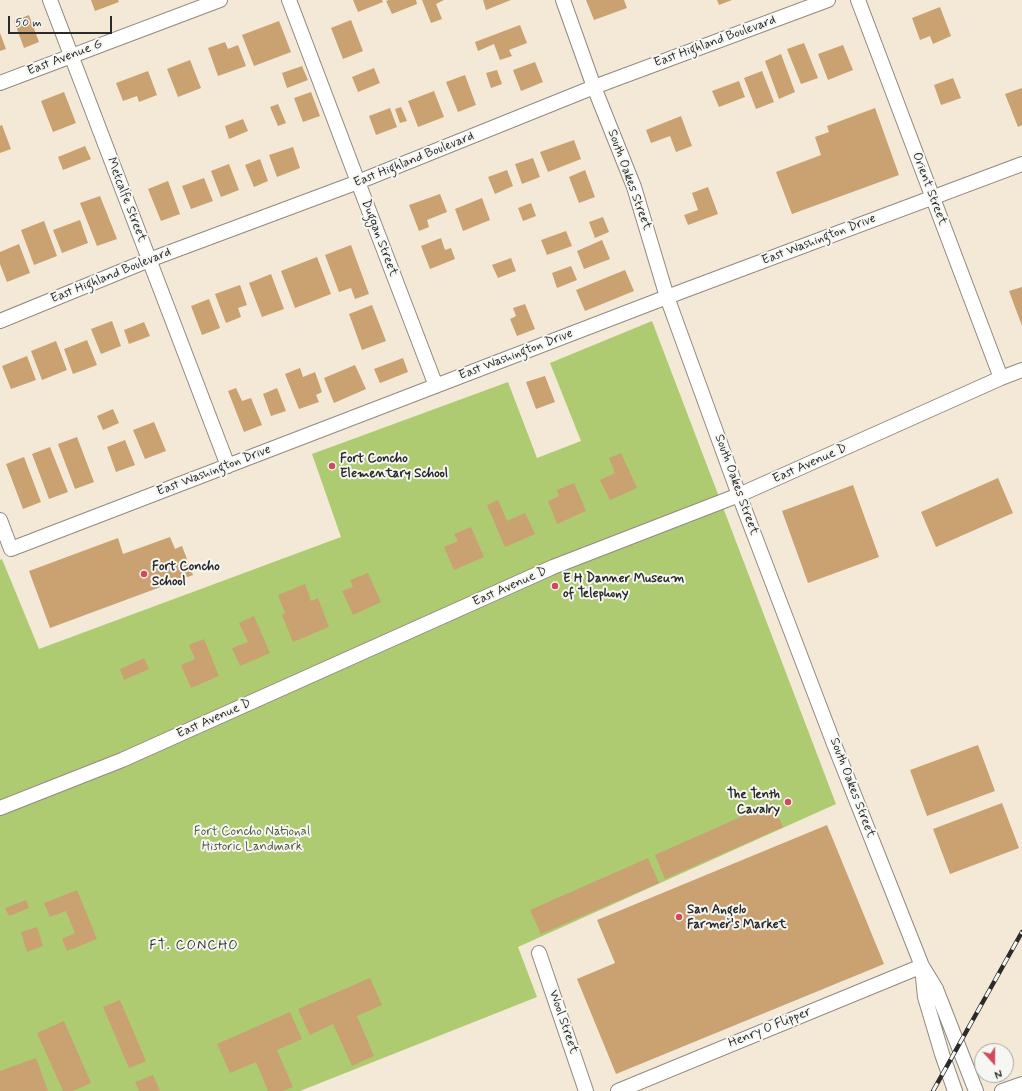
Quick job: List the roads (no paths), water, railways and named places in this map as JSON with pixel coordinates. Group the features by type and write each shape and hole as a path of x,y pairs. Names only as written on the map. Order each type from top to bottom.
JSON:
{"street":[{"name":"Metcalfe Street","path":"50,0 228,466"},
{"name":"East Avenue G","path":"0,83 220,0"},
{"name":"Duggan Street","path":"289,0 436,386"},
{"name":"South Oakes Street","path":"563,0 594,87 634,187 668,297 739,495 834,744 922,966 936,989 976,1091"},
{"name":"East Highland Boulevard","path":"0,321 149,260 358,182 594,87 828,0"},
{"name":"Orient Street","path":"858,0 1001,378"},
{"name":"East Washington Drive","path":"0,520 12,549 668,297 1022,164"},
{"name":"East Avenue D","path":"0,808 122,760 553,568 739,495 1022,370"},
{"name":"Wool Street","path":"539,953 586,1091"},
{"name":"South Oakes Street","path":"922,966 925,997 955,1091"},
{"name":"Henry O Flipper","path":"618,1091 922,966"},
{"path":"1002,1091 1022,1084"}],"railway":[{"path":"933,1091 1022,932"}],"place":[{"name":"Fort Concho Elementary School","path":"332,466"},
{"name":"Fort Concho School","path":"144,574"},
{"name":"E H Danner Museum of Telephony","path":"555,586"},
{"name":"The Tenth Cavalry","path":"788,802"},
{"name":"San Angelo Farmer's Market","path":"679,917"}],"district":[{"name":"FT. CONCHO","path":"194,946"}],"park label":[{"name":"Fort Concho National Historic Landmark","path":"252,840"}]}
